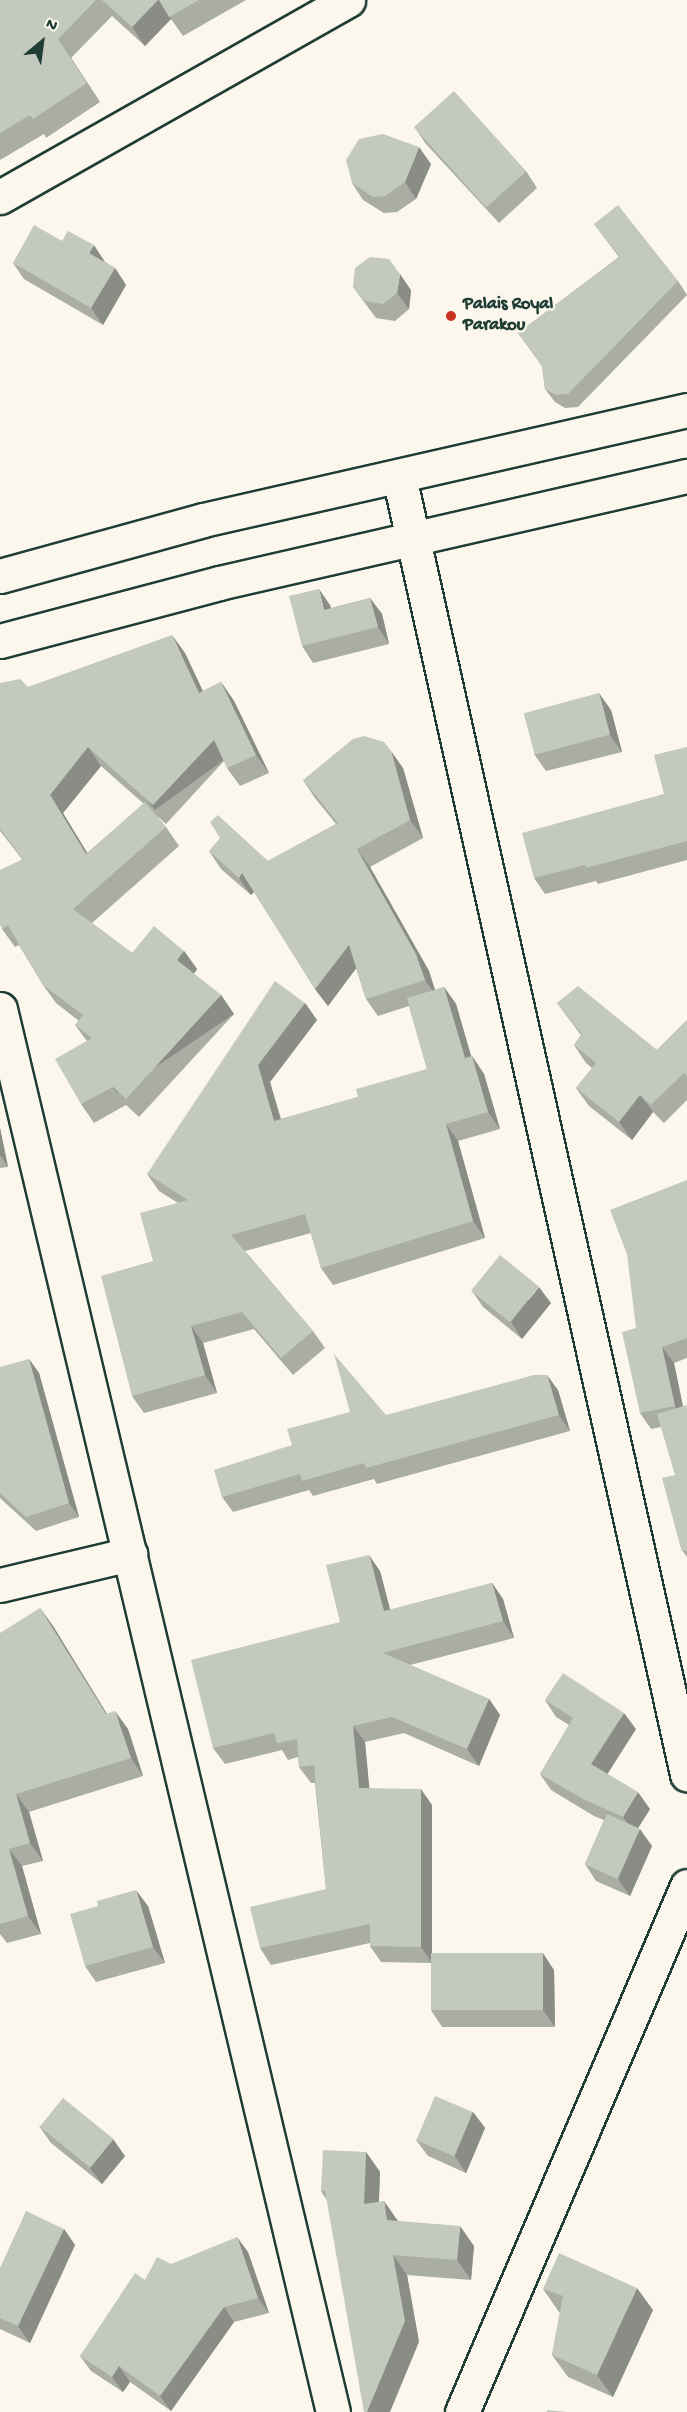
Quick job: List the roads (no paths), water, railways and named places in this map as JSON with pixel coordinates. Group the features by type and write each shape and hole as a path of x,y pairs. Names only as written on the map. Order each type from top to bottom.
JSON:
{"street":[{"path":"0,197 348,0"},
{"path":"0,576 203,520 687,410"},
{"path":"399,476 687,1774"},
{"path":"0,641 414,538 687,476"},
{"path":"0,1009 7,1067 130,1554 333,2412"},
{"path":"0,1585 130,1554"},
{"path":"462,2412 687,1886"}],"place":[{"name":"Palais Royal Parakou","path":"451,316"}]}
